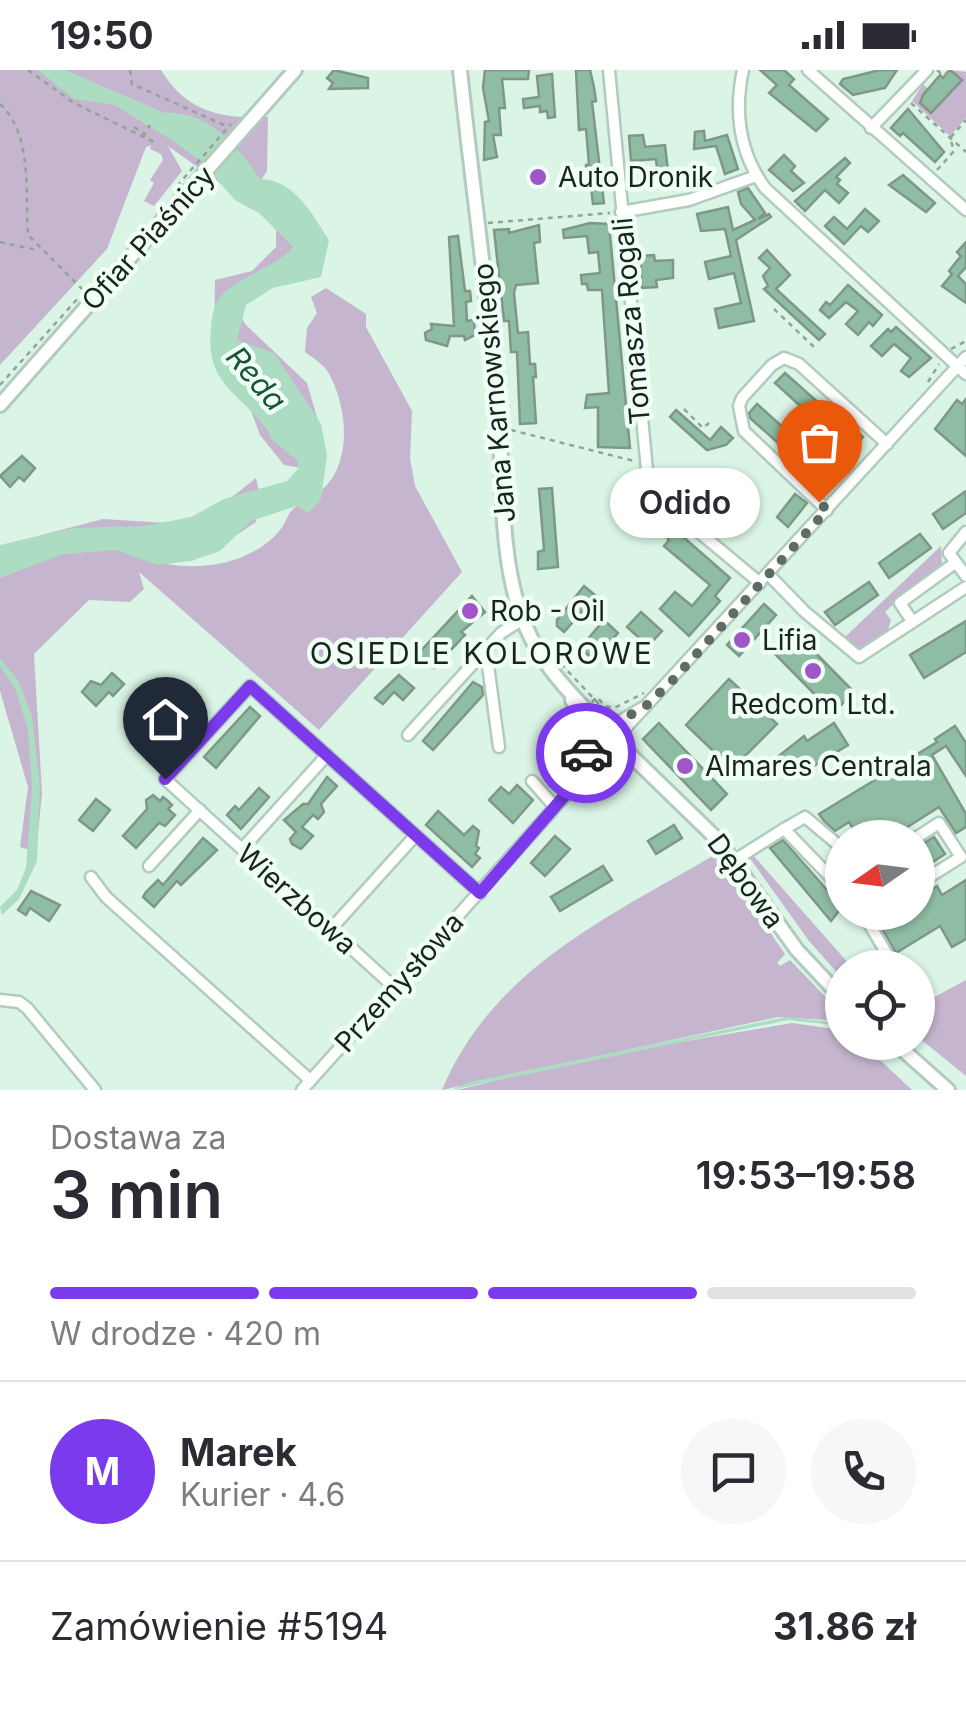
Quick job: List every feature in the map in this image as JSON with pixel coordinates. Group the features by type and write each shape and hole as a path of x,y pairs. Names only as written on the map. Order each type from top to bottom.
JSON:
{"main road":[{"name":"Ofiar Piaśnicy","path":"0,405 228,136 296,70"},
{"name":"Jana Karnowskiego","path":"460,70 500,430 510,566 523,620 541,656 598,736"},
{"name":"Dębowa","path":"598,736 644,768 688,808 735,860 796,949 825,980"},
{"path":"914,1060 948,1090"}],"street":[{"name":"Tomasza Rogali","path":"610,70 645,461 670,508 860,657 912,621"},
{"path":"598,736 647,705 963,366 786,211 756,176 739,127 744,70"},
{"path":"808,70 966,210"},
{"path":"872,128 926,70"},
{"path":"622,212 689,200 756,176"},
{"path":"827,510 744,431 739,406 742,398 772,365 784,358 799,364 887,444"},
{"path":"966,532 949,549 954,563 966,576"},
{"path":"954,563 900,603 912,621 966,587"},
{"path":"408,735 508,627 523,620"},
{"path":"482,654 487,658 499,748"},
{"name":"Wierzbowa","path":"394,988 165,779 250,686 480,893"},
{"name":"Przemysłowa","path":"302,1090 480,893 550,802 574,782 598,736"},
{"path":"242,849 327,755"},
{"path":"532,782 550,802"},
{"path":"149,866 200,810"},
{"path":"735,860 806,817 825,833"},
{"path":"935,826 939,823 961,858 935,874"},
{"path":"784,828 825,871"},
{"path":"330,930 414,836"},
{"path":"91,877 106,897 310,1080"},
{"path":"0,1000 19,1002 28,1008 95,1090"}],"path":[{"path":"28,70 59,94 154,142"},
{"path":"130,70 132,84 224,125"},
{"path":"937,70 944,76 949,70"},
{"path":"902,96 966,152"},
{"path":"0,104 12,115 23,150 28,235 84,291"},
{"path":"950,138 966,120"},
{"path":"121,128 125,121"},
{"path":"143,136 150,125"},
{"path":"134,127 143,136"},
{"path":"202,166 228,136"},
{"path":"936,171 954,151 950,138"},
{"path":"484,223 622,212"},
{"path":"0,242 40,250"},
{"path":"774,309 813,346 809,350"},
{"path":"948,352 966,340"},
{"path":"918,394 942,358"},
{"path":"684,409 704,428 709,423"},
{"path":"500,430 624,460 645,461"},
{"path":"554,659 599,704"},
{"path":"595,699 614,708 644,692"},
{"path":"588,706 595,699"},
{"path":"550,802 572,743 598,736"}],"shaded area":[{"path":"0,70 161,70 182,95 206,110 268,117 267,171 253,192 308,243 230,295 245,324 307,383 320,428 308,469 284,465 260,435 236,371 214,357 215,280 252,271 276,247 276,223 168,146 182,171 154,206 144,201 154,183 150,180 163,160 161,154 150,149 151,145 146,147 107,249 0,365"},
{"path":"950,70 966,72 966,118 950,136 912,101 923,84 930,91 923,94 920,103 932,113 961,80"},
{"path":"326,288 366,314 366,327 412,411 410,458 415,486 462,572 319,730 139,572 144,589 130,602 89,600 34,654 42,794 36,852 20,847 28,787 0,691 0,546 103,519 167,523 212,513 256,478 260,496 256,522 217,548 167,564 228,562 269,541 292,510 320,491 340,463 344,432 339,400 326,369 305,352 307,328 317,313 311,297"},
{"path":"941,546 942,567 918,581 885,612 891,620 887,633 862,648 851,645 846,636"},
{"path":"716,854 785,954 777,963 780,966 790,960 825,996 825,1020 778,1017 442,1090 464,1047 491,1011 523,978 596,924"},
{"path":"753,855 837,950 825,950 825,959 749,857"},
{"path":"966,980 966,1076 935,1051 935,997"},
{"path":"792,1023 825,1028 825,1060 880,1060 912,1090 457,1090 594,1057"}],"water":[{"name":"Reda","path":"38,70 65,70 165,113 208,124 232,143 260,179 292,191 329,240 321,277 273,288 246,305 237,340 274,353 321,424 327,455 321,499 308,513 297,506 251,521 220,551 191,561 157,565 117,550 63,554 0,578 0,545 73,528 145,526 191,517 224,499 287,481 298,469 298,461 269,437 269,432 219,376 211,349 212,318 220,298 293,247 259,213 235,200 202,162 170,139 114,105 74,99"},
{"path":"0,658 18,680 32,716 40,787 37,861 19,899 2,915 0,907 17,890 26,868 32,788 28,730 15,688 0,666"},
{"path":"786,1017 825,1021 788,1020 451,1090 470,1082"}],"building":[{"path":"334,70 368,78 368,88 329,89 333,83 327,78"},
{"path":"485,70 529,70 528,79 502,79 505,108 499,108 501,135 493,135 497,157 484,160 485,122 489,121 483,88"},
{"path":"576,70 590,70 594,87 596,101 592,102 604,203 593,204 590,179 587,180 586,129 579,130"},
{"path":"760,70 784,70 794,79 789,85 828,119 816,131 769,93 777,85"},
{"path":"897,70 885,88 853,95 840,84 843,79"},
{"path":"950,70 962,80 931,113 920,103 923,95 940,75 943,78"},
{"path":"552,74 555,117 548,118 547,111 540,112 540,106 524,108 523,99 539,97 537,76"},
{"path":"908,109 944,152 935,162 903,133 900,136 891,128"},
{"path":"704,131 705,141 727,135 738,169 725,174 716,146 694,149 695,132"},
{"path":"643,135 645,147 665,145 668,171 675,170 676,179 658,178 656,159 631,161 629,136"},
{"path":"784,155 795,166 791,171 804,183 793,191 769,170"},
{"path":"845,158 850,163 836,177 840,180 837,184 848,193 839,203 825,190 805,211 795,201"},
{"path":"903,175 935,203 926,212 889,185"},
{"path":"748,188 765,213 758,219 769,214 771,217 736,240 754,321 719,328 715,309 741,303 734,273 709,279 705,262 731,256 725,229 701,231 697,214 728,207 733,230 755,220 741,204 738,192"},
{"path":"865,209 879,221 868,232 861,226 844,244 825,226 834,217 847,229"},
{"path":"590,223 609,224 630,448 598,447 598,407 585,408 587,395 609,393 602,290 588,290 581,275 600,273 598,252 589,253 587,236 564,238 563,230"},
{"path":"539,225 540,242 534,243 538,283 516,285 514,293 518,333 528,332 530,364 535,364 536,377 536,423 520,424 517,352 511,352 509,321 504,321 494,230 509,229 509,233"},
{"path":"458,236 465,291 470,291 467,321 474,320 475,335 465,340 464,336 450,336 447,346 426,340 425,333 432,329 431,324 454,326 449,237"},
{"path":"966,242 966,267 958,276 966,284 966,303 942,286 961,256 957,252"},
{"path":"767,250 790,275 776,289 825,334 819,340 764,289 768,286 763,276 770,268 759,258"},
{"path":"654,255 655,261 673,260 673,278 656,280 657,287 642,288 640,256"},
{"path":"848,285 882,315 858,335 846,324 858,311 846,302 829,318 820,310"},
{"path":"896,327 931,358 909,377 901,371 911,358 894,344 882,356 871,346 888,329 891,332"},
{"path":"785,373 830,413 820,424 775,383"},
{"path":"966,399 966,456 935,429 957,400 962,404"},
{"path":"757,404 806,448 796,459 750,418 749,413"},
{"path":"676,410 710,440 721,427 733,438 726,445 707,450 670,417"},
{"path":"851,425 863,437 817,489 805,477"},
{"path":"22,456 35,468 24,481 19,477 10,487 0,476"},
{"path":"552,488 558,567 538,569 538,552 544,550 539,489"},
{"path":"966,491 966,513 943,529 933,514"},
{"path":"795,494 807,503 788,527 777,517"},
{"path":"657,514 730,578 715,596 720,601 689,636 660,609 675,592 692,606 710,585 664,546 669,540 651,521"},
{"path":"920,534 931,548 889,578 879,563"},
{"path":"869,582 878,595 835,625 825,612"},
{"path":"584,586 596,596 564,632 557,626 557,620"},
{"path":"472,596 485,612 461,632 465,635 434,668 418,654"},
{"path":"764,604 776,615 739,656 727,645"},
{"path":"641,612 662,631 648,646 627,627"},
{"path":"604,620 618,633 594,660 580,648"},
{"path":"966,621 966,652 924,678 910,655"},
{"name":"Redcom Ltd.","path":"792,629 854,692 833,713 771,650"},
{"path":"112,673 124,684 96,706 82,692 91,681 101,685"},
{"path":"399,675 414,688 403,700 394,692 383,704 375,698"},
{"path":"729,679 777,724 732,769 686,725"},
{"path":"473,682 482,687 483,695 433,750 423,741"},
{"path":"250,707 260,716 216,768 204,757"},
{"name":"Almares Centrala","path":"659,723 727,794 711,810 643,739"},
{"path":"834,723 848,745 807,770 803,765 785,776 775,759 804,736 807,741"},
{"path":"955,726 966,743 966,776 946,746 932,755 966,814 966,827 956,833 939,807 918,820 825,822 819,814 937,742 935,739"},
{"path":"327,777 337,786 321,804 324,812 318,819 313,815 302,827 313,836 301,849 292,844 290,839 296,832 284,820 308,804"},
{"path":"517,785 533,800 513,823 489,800 501,787 509,794"},
{"path":"259,788 269,797 241,829 227,815 235,806 239,810"},
{"path":"153,795 168,801 172,805 168,809 175,815 165,826 159,823 136,848 123,836 147,809 146,800"},
{"path":"96,799 110,810 93,831 79,820"},
{"path":"438,811 464,835 473,826 479,831 475,854 480,858 472,867 426,825"},
{"path":"674,825 682,838 656,854 648,841"},
{"path":"555,836 570,849 545,876 531,863"},
{"path":"203,838 217,850 181,885 177,881 154,907 143,897 146,892 158,880 163,885"},
{"path":"935,839 945,854 935,861"},
{"path":"783,840 825,888 825,914 770,848"},
{"path":"603,866 612,880 560,911 551,897"},
{"path":"966,880 966,939 952,947 940,926 935,929 935,887 942,895"},
{"path":"31,891 60,905 49,921 30,908 26,915 18,910"},
{"path":"883,930 933,930 901,950 894,950"}],"way so far":[{"path":"586,753 588,730 598,723 612,726 647,705 672,681 827,510 819,502"}],"place":[{"name":"Auto Dronik","path":"538,177"},
{"name":"Odido","path":"819,502"},
{"name":"Rob - Oil","path":"470,611"},
{"name":"Lifia","path":"742,640"},
{"name":"Redcom Ltd.","path":"813,671"},
{"name":"Almares Centrala","path":"685,766"}],"district":[{"name":"OSIEDLE KOLOROWE","path":"482,654"}],"route":[{"path":"165,779 250,686 480,893 566,794 586,753"}]}
